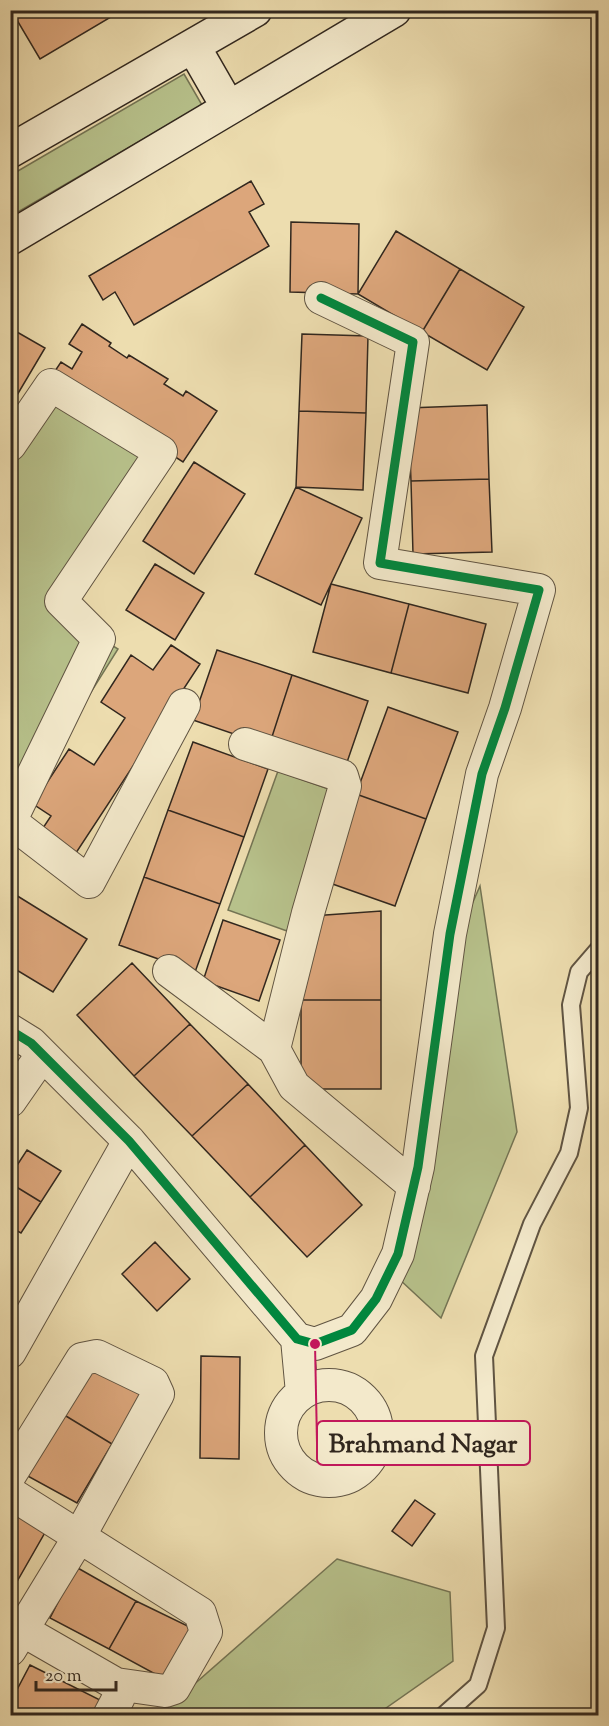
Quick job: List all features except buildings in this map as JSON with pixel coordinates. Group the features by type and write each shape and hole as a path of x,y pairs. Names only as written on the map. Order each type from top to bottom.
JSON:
{"street":[{"path":"10,151 255,10"},
{"path":"10,238 394,10"},
{"path":"194,46 228,107"},
{"path":"10,1030 31,1043 129,1141 297,1339 315,1344 352,1329 376,1299 398,1254 418,1167 450,934 482,774 505,708 540,590 380,563 413,342 321,298"},
{"path":"10,445 51,385 161,452 61,601 99,639 11,822 89,882 184,705"},
{"path":"245,744 342,776 345,786 308,914 274,1049"},
{"path":"169,971 274,1049 294,1086 414,1186"},
{"path":"10,1101 42,1055"},
{"path":"10,1352 129,1141"},
{"path":"297,1339 302,1393"},
{"path":"10,1475 82,1359 96,1356 153,1383 158,1394 79,1537 16,1640 116,1684 165,1691 174,1688 206,1632 200,1613 79,1537 10,1492"},
{"path":"109,1716 119,1696 116,1684"}],"lane":[{"path":"443,1716 478,1685 496,1628 484,1356 532,1224 569,1153 579,1108 571,1005 579,972 598,950"}],"green space":[{"path":"184,74 202,105 11,216 11,175"},
{"path":"52,399 160,467 66,617 118,649 11,820 11,465"},
{"path":"278,771 337,792 287,931 228,910"},
{"path":"480,886 517,1132 441,1318 398,1278 459,934"},
{"path":"337,1559 450,1592 453,1661 376,1715 158,1716"}],"cycle path":[{"path":"10,1030 31,1043 129,1141 297,1339 315,1344 352,1330 376,1299 398,1254 418,1167 450,934 482,774 505,708 539,590 380,563 413,342 321,298"}],"place":[{"name":"Brahmand Nagar","path":"315,1344"}]}
